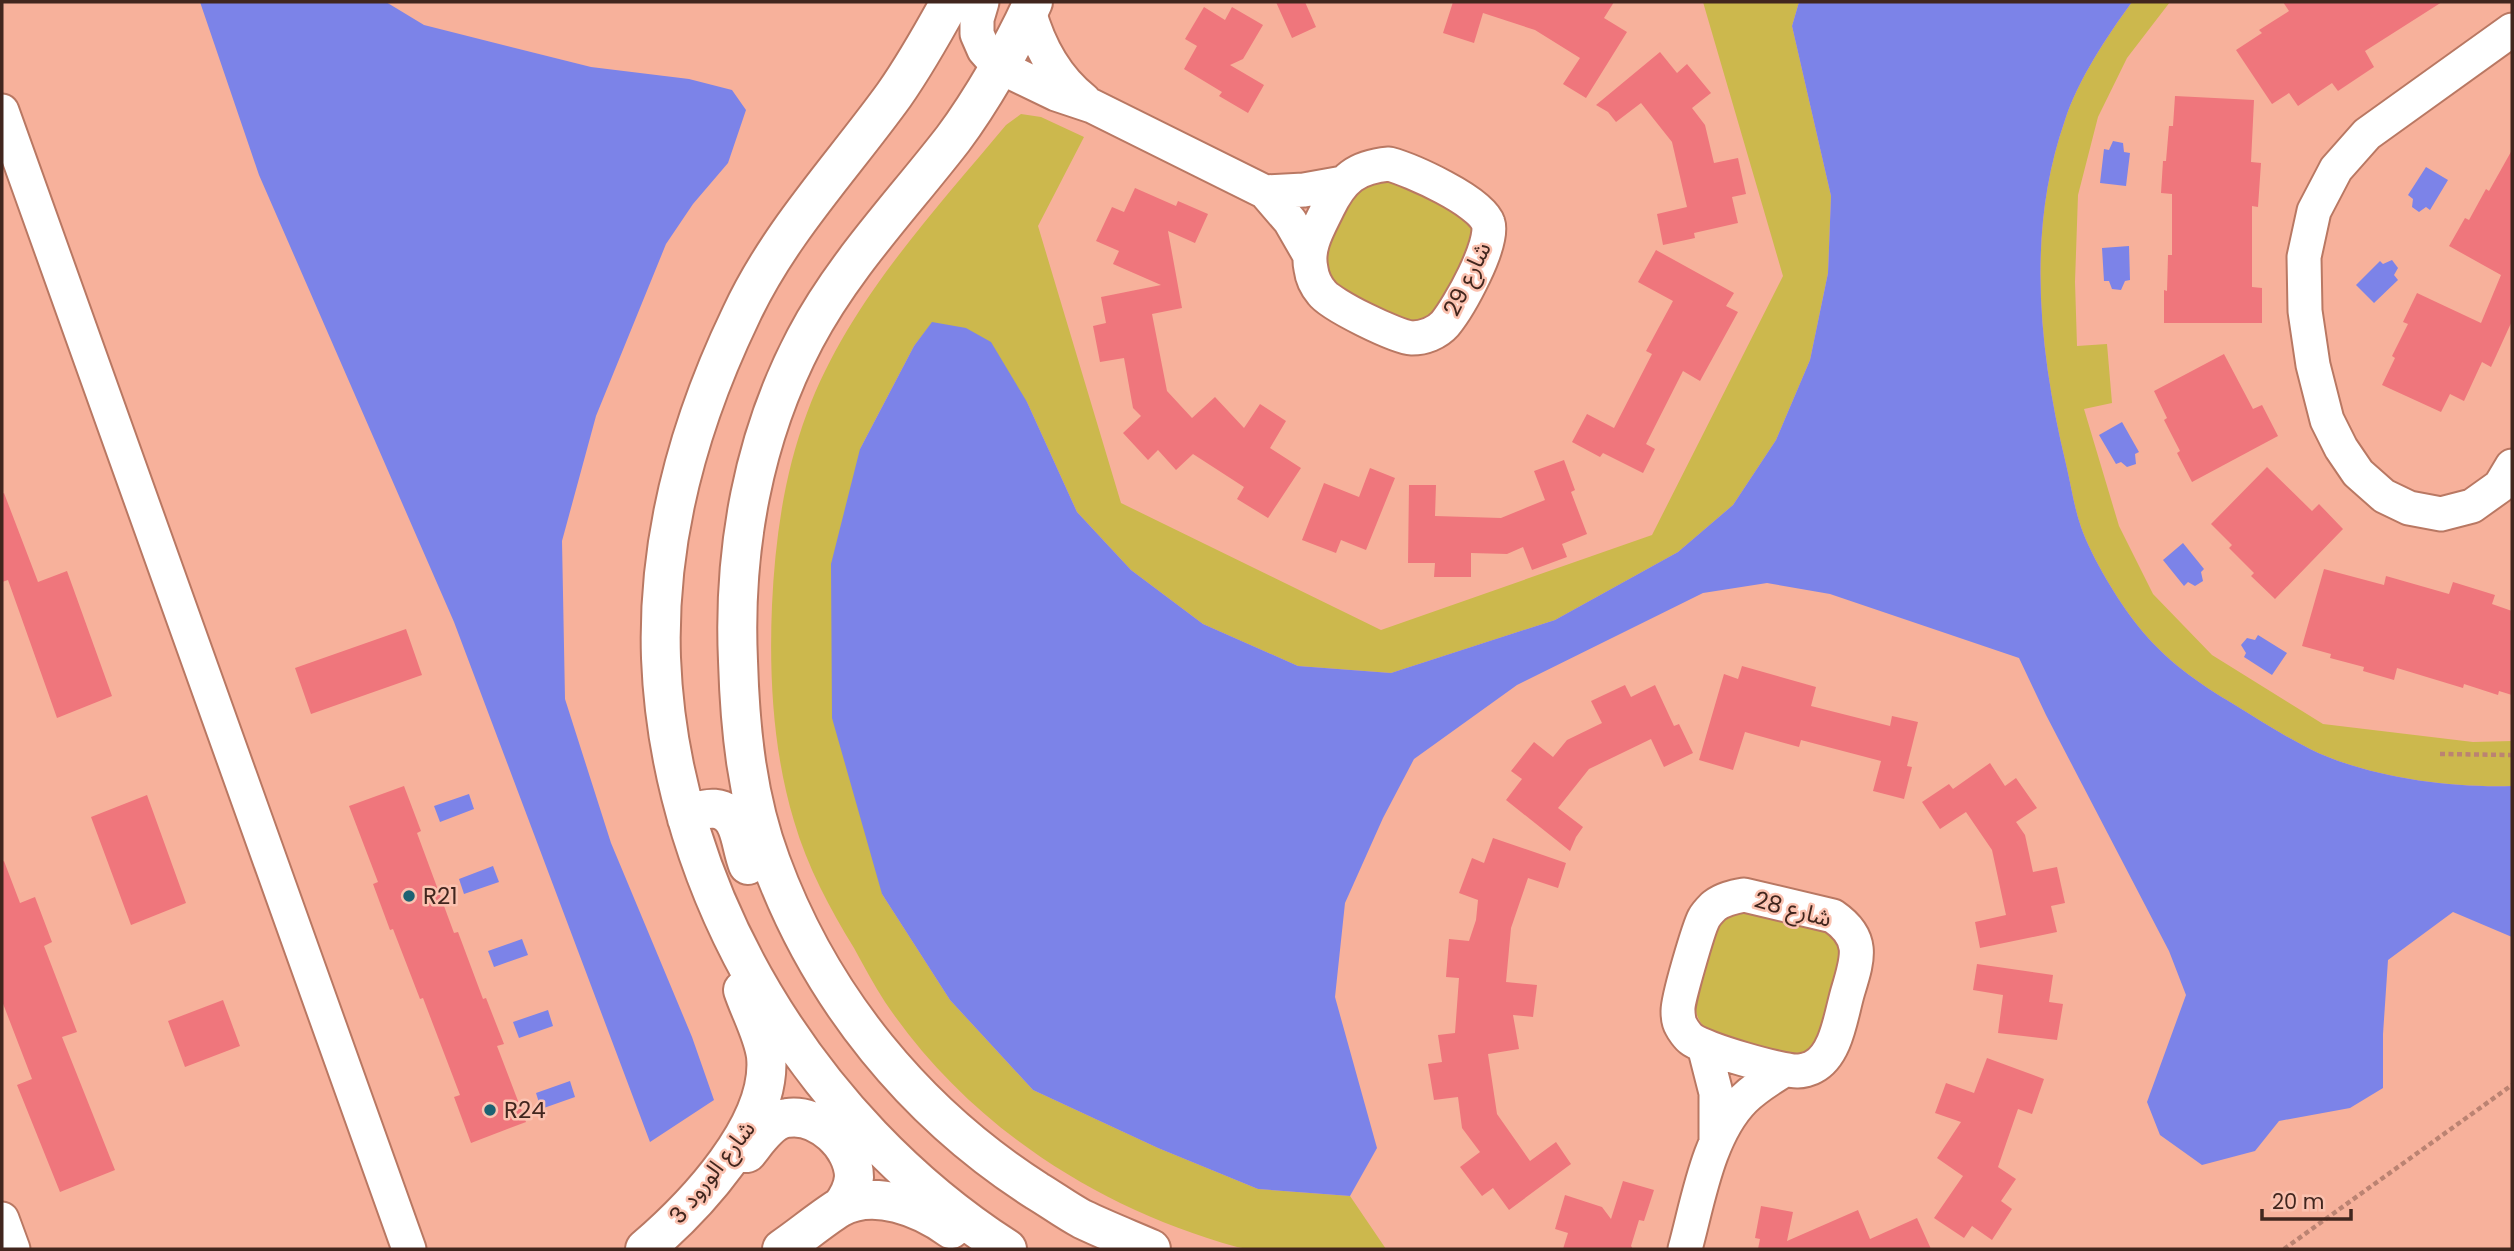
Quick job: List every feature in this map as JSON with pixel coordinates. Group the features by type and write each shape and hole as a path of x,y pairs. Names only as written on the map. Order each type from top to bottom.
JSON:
{"street":[{"path":"950,2 894,94 788,233 742,311 706,395 680,482 665,568 661,656 668,743 687,818 710,888 773,1011 831,1091 898,1164 975,1228 1007,1249"},
{"name":"شارع 29","path":"982,2 977,19 977,34 984,50 998,66 1048,91 1092,106 1265,192 1290,221 1309,254 1315,282 1322,293 1332,303 1396,333 1411,338 1428,336 1442,328 1452,315 1490,237 1488,222 1480,209 1406,169 1389,164 1356,172 1343,183 1304,190 1265,192"},
{"path":"1031,6 954,137 844,274 804,340 774,410 751,483 737,576 740,719 751,790 770,859 797,926 844,1006 884,1059 940,1117 1001,1168 1080,1218 1151,1249"},
{"name":"شارع 29","path":"1031,6 1035,33 1058,74 1073,92 1092,106"},
{"path":"2512,30 2367,134 2336,169 2319,201 2314,211 2304,257 2305,311 2313,365 2327,420 2341,449 2358,473 2384,496 2409,508 2441,514 2472,506 2500,486 2512,466"},
{"path":"2,111 410,1249"},
{"path":"1309,254 1313,240 1343,183"},
{"path":"687,818 708,807 720,809 730,816 737,825 743,852 752,873 764,893 779,911 797,926"},
{"name":"شارع 28","path":"1744,895 1833,916 1845,924 1854,937 1857,952 1833,1042 1826,1056 1815,1066 1799,1072 1784,1070 1704,1046 1690,1039 1681,1026 1678,1011 1703,919 1713,906 1728,898 1744,895"},
{"name":"شارع الورود 3","path":"645,1249 666,1236 742,1141 757,1114 765,1084 766,1055 737,973 727,924"},
{"name":"شارع 28","path":"1704,1046 1716,1093 1716,1141"},
{"name":"شارع 28","path":"1685,1249 1716,1141 1728,1119 1743,1099 1784,1070"},
{"path":"666,1236 718,1185 771,1125 786,1118 803,1119 820,1125 834,1135 845,1148 854,1178 850,1194 830,1215 782,1249"},
{"path":"830,1215 868,1201 892,1202 915,1208 937,1220 976,1249"},
{"path":"830,1215 916,1230 950,1249"},
{"path":"2,1219 13,1249"}],"path":[{"path":"2440,754 2512,755"},
{"path":"2284,1249 2512,1085"}],"shaded area":[{"path":"1703,2 1799,2 1792,26 1831,196 1828,273 1810,360 1776,440 1733,505 1678,552 1555,620 1391,673 1298,666 1203,624 1131,570 1077,512 1027,402 932,323 914,346 860,449 882,894 950,1000 1033,1090 1158,1148 1258,1189 1350,1196 1386,1249 1237,1247 1134,1210 1039,1156 955,1087 918,1046 885,1002 836,918 799,838 787,795 777,741 772,687 772,605 778,532 792,460 807,413 824,373 868,297 894,261 1006,125 1021,114 1041,117 1084,137 1038,226 1121,503 1381,630 1652,535 1783,276"},
{"path":"2132,2 2170,2 2127,58 2098,117 2078,195 2075,282 2077,346 2107,344 2112,403 2084,409 2119,526 2153,594 2212,655 2323,724 2473,742 2512,741 2512,786 2435,783 2382,774 2332,759 2291,739 2208,688 2159,650 2122,604 2092,552 2076,512 2049,379 2041,292 2041,248 2053,162 2065,120 2077,89 2094,59"},
{"path":"1378,171 1473,221 1472,244 1436,313 1416,327 1329,286 1322,255 1359,181"},
{"path":"1750,909 1825,932 1840,948 1843,962 1818,1042 1801,1057 1710,1032 1698,1016 1695,1004 1720,921 1727,913"}],"water":[{"path":"200,2 386,2 424,25 591,67 689,79 732,90 746,110 728,163 693,204 666,244 596,416 562,541 565,699 611,843 692,1037 714,1100 650,1142 454,622 259,175"},
{"path":"1799,2 2132,2 2094,59 2077,89 2065,120 2053,162 2041,248 2041,292 2049,379 2074,504 2086,539 2122,604 2159,650 2208,688 2281,733 2332,759 2382,774 2435,783 2512,786 2512,937 2453,912 2388,960 2383,1034 2383,1088 2350,1108 2279,1121 2255,1151 2202,1165 2160,1135 2147,1102 2186,995 2169,951 2019,658 1830,594 1767,583 1703,593 1517,685 1414,759 1383,818 1345,903 1335,997 1377,1148 1350,1196 1258,1189 1158,1148 1033,1090 950,1000 882,894 832,718 831,564 860,449 914,346 932,322 966,328 991,342 1027,402 1077,512 1131,570 1203,624 1298,666 1391,673 1555,620 1678,552 1733,505 1776,440 1810,360 1828,273 1831,196 1792,26"},
{"path":"2113,141 2123,143 2124,152 2130,153 2126,186 2100,183 2104,149 2109,150"},
{"path":"2426,167 2448,180 2430,210 2426,207 2419,212 2412,207 2413,199 2408,195"},
{"path":"2129,246 2130,280 2125,281 2121,290 2112,289 2109,281 2104,281 2102,248"},
{"path":"2392,260 2398,268 2394,275 2398,280 2374,303 2356,285 2380,261 2383,264"},
{"path":"2122,422 2139,452 2135,454 2136,464 2127,467 2121,462 2116,464 2099,435"},
{"path":"2183,543 2204,569 2201,572 2203,581 2195,586 2188,582 2184,586 2163,560"},
{"path":"2258,635 2287,653 2272,675 2244,657 2246,653 2241,645 2247,638 2255,640"},
{"path":"469,794 474,809 440,822 434,806"},
{"path":"493,866 499,882 464,894 459,879"},
{"path":"522,939 528,955 494,967 488,951"},
{"path":"548,1010 553,1026 519,1038 513,1022"},
{"path":"570,1081 575,1097 541,1109 536,1093"}],"building":[{"path":"1276,2 1305,2 1316,27 1292,38"},
{"path":"1453,2 1614,2 1604,18 1627,32 1586,98 1563,84 1580,58 1535,30 1483,13 1474,43 1443,33"},
{"path":"2283,2 2442,2 2365,51 2374,67 2338,91 2332,83 2298,106 2289,93 2272,104 2236,50 2262,33 2259,30 2289,11"},
{"path":"1204,7 1225,20 1232,7 1263,25 1243,59 1230,65 1264,85 1248,113 1219,96 1222,92 1184,69 1197,46 1185,39"},
{"path":"1660,52 1677,73 1687,64 1711,93 1692,108 1705,125 1714,163 1738,158 1746,194 1732,197 1738,223 1694,233 1695,238 1663,245 1657,214 1687,207 1672,142 1641,103 1616,122 1608,112 1596,105"},
{"path":"2175,96 2254,100 2251,162 2261,163 2258,207 2252,206 2252,287 2262,288 2262,323 2164,323 2168,255 2172,255 2172,194 2161,193 2163,161 2166,161 2169,126 2173,126"},
{"path":"2512,150 2512,321 2491,367 2482,362 2464,401 2450,394 2441,412 2382,385 2395,358 2392,356 2408,324 2403,322 2417,293 2481,323 2501,275 2449,246 2465,218 2469,220 2486,189 2489,191"},
{"path":"1135,188 1176,206 1178,201 1208,214 1195,243 1168,231 1182,308 1152,314 1167,391 1192,418 1215,397 1244,428 1260,404 1286,421 1270,448 1301,468 1268,518 1237,499 1244,487 1193,454 1176,470 1158,450 1148,460 1123,433 1141,416 1133,408 1124,358 1100,362 1093,326 1106,323 1101,297 1161,285 1113,264 1119,251 1096,241 1112,207 1124,212"},
{"path":"1656,250 1734,293 1726,306 1738,312 1700,381 1683,371 1646,444 1655,449 1643,473 1603,453 1600,457 1572,442 1587,414 1614,428 1652,354 1646,351 1673,301 1638,282"},
{"path":"2224,354 2253,409 2262,405 2278,436 2192,482 2177,453 2180,451 2164,420 2167,418 2154,391"},
{"path":"1564,460 1575,490 1571,492 1587,534 1562,544 1567,557 1532,570 1523,547 1507,554 1471,553 1471,577 1434,577 1435,563 1408,563 1409,485 1436,485 1435,516 1501,518 1545,500 1534,471"},
{"path":"2267,467 2312,511 2319,504 2343,529 2275,599 2251,576 2254,573 2229,548 2232,545 2211,524"},
{"path":"1370,468 1395,478 1366,550 1341,540 1336,553 1302,540 1324,483 1359,497"},
{"path":"4,493 38,582 67,571 112,696 57,718 8,580 2,582"},
{"path":"2324,569 2384,585 2386,576 2449,594 2453,582 2495,595 2492,604 2512,611 2512,695 2499,691 2498,695 2464,684 2463,688 2397,668 2394,680 2363,671 2364,667 2330,658 2331,654 2302,646"},
{"path":"406,629 422,675 311,714 295,668"},
{"path":"1742,666 1816,687 1811,706 1890,726 1892,716 1918,722 1907,766 1912,767 1904,799 1873,791 1881,761 1801,740 1799,747 1745,732 1733,770 1699,760 1724,674 1738,679"},
{"path":"1625,685 1631,697 1655,685 1674,726 1679,724 1693,753 1664,767 1651,739 1589,769 1558,808 1583,827 1570,851 1506,800 1522,779 1511,771 1534,742 1553,757 1567,740 1602,723 1591,701"},
{"path":"1990,763 2005,786 2016,778 2037,808 2016,822 2025,835 2033,872 2057,867 2065,903 2051,906 2057,932 1980,948 1975,922 2006,915 1992,850 1966,812 1940,829 1922,802 1949,784 1953,789"},
{"path":"404,786 421,831 417,833 454,933 458,932 483,999 486,998 504,1044 497,1046 526,1122 471,1143 454,1097 460,1095 423,998 420,999 393,929 390,930 373,884 378,882 349,806"},
{"path":"147,795 186,903 131,925 91,817"},
{"path":"1493,838 1566,863 1558,888 1528,878 1511,928 1506,982 1537,985 1533,1017 1513,1015 1519,1049 1488,1054 1497,1114 1530,1161 1556,1142 1571,1164 1509,1210 1493,1188 1482,1196 1460,1167 1480,1152 1462,1128 1458,1097 1434,1100 1428,1064 1442,1062 1438,1035 1455,1033 1459,978 1446,977 1449,939 1469,941 1476,920 1478,900 1459,893 1472,858 1484,863"},
{"path":"4,861 20,903 35,897 52,942 44,946 77,1032 62,1037 115,1170 60,1192 17,1085 32,1079 2,1001"},
{"path":"1977,964 2053,975 2049,1002 2063,1004 2057,1040 1998,1033 2003,995 1973,990"},
{"path":"223,1000 240,1046 185,1067 168,1021"},
{"path":"1987,1058 2044,1079 2032,1114 2018,1109 1998,1167 2016,1179 2001,1201 2012,1209 1992,1240 1972,1226 1964,1238 1934,1218 1963,1176 1937,1158 1961,1122 1935,1113 1946,1083 1974,1093"},
{"path":"1623,1181 1654,1190 1644,1221 1639,1220 1631,1246 1633,1249 1563,1249 1568,1233 1555,1229 1565,1195 1602,1207 1611,1219"},
{"path":"1761,1206 1793,1212 1787,1241 1858,1210 1870,1239 1917,1218 1931,1249 1758,1249 1760,1239 1755,1238"}],"place":[{"name":"R21","path":"409,896"},
{"name":"R24","path":"490,1110"}]}
